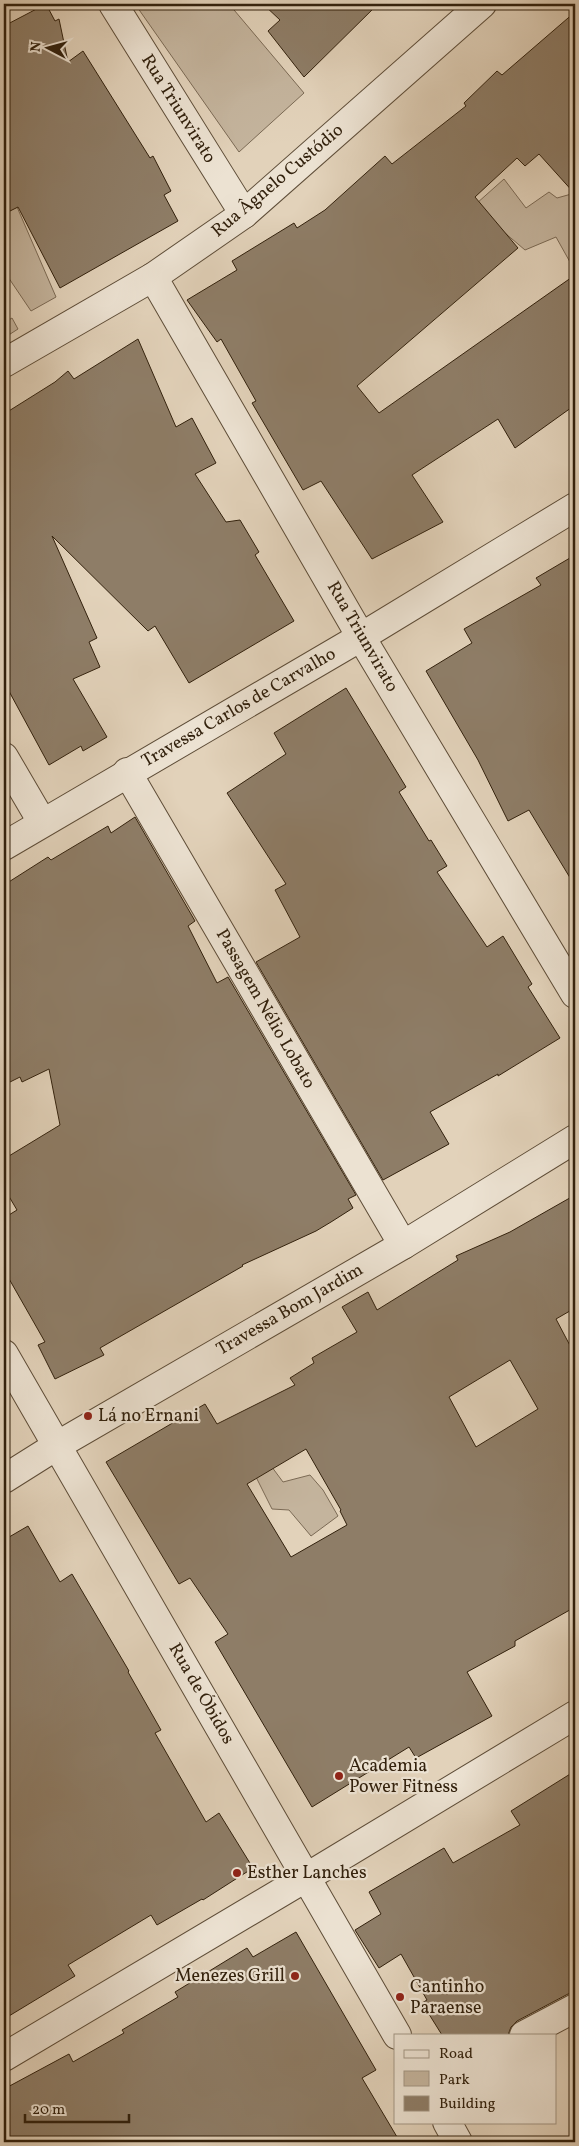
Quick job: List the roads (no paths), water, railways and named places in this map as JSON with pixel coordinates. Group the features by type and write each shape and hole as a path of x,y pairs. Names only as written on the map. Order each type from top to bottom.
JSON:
{"street":[{"name":"Rua Triunvirato","path":"113,4 244,214"},
{"name":"Rua Âgnelo Custódio","path":"4,363 153,277 244,214 482,4"},
{"name":"Rua Triunvirato","path":"153,277 361,637 575,994"},
{"name":"Travessa Carlos de Carvalho","path":"4,846 127,772 361,637 575,506"},
{"path":"4,757 42,822"},
{"name":"Passagem Nélio Lobato","path":"127,772 403,1245"},
{"name":"Travessa Bom Jardim","path":"4,1479 58,1445 403,1245 575,1139"},
{"name":"Rua de Óbidos","path":"4,1354 396,2034"},
{"path":"4,2057 575,1715"},
{"path":"526,2034 575,2008"},
{"path":"448,2124 458,2142"}],"place":[{"name":"Lá no Ernani","path":"88,1416"},
{"name":"Academia Power Fitness","path":"339,1776"},
{"name":"Esther Lanches","path":"237,1873"},
{"name":"Menezes Grill","path":"295,1976"},
{"name":"Cantinho Paraense","path":"400,1997"}]}
